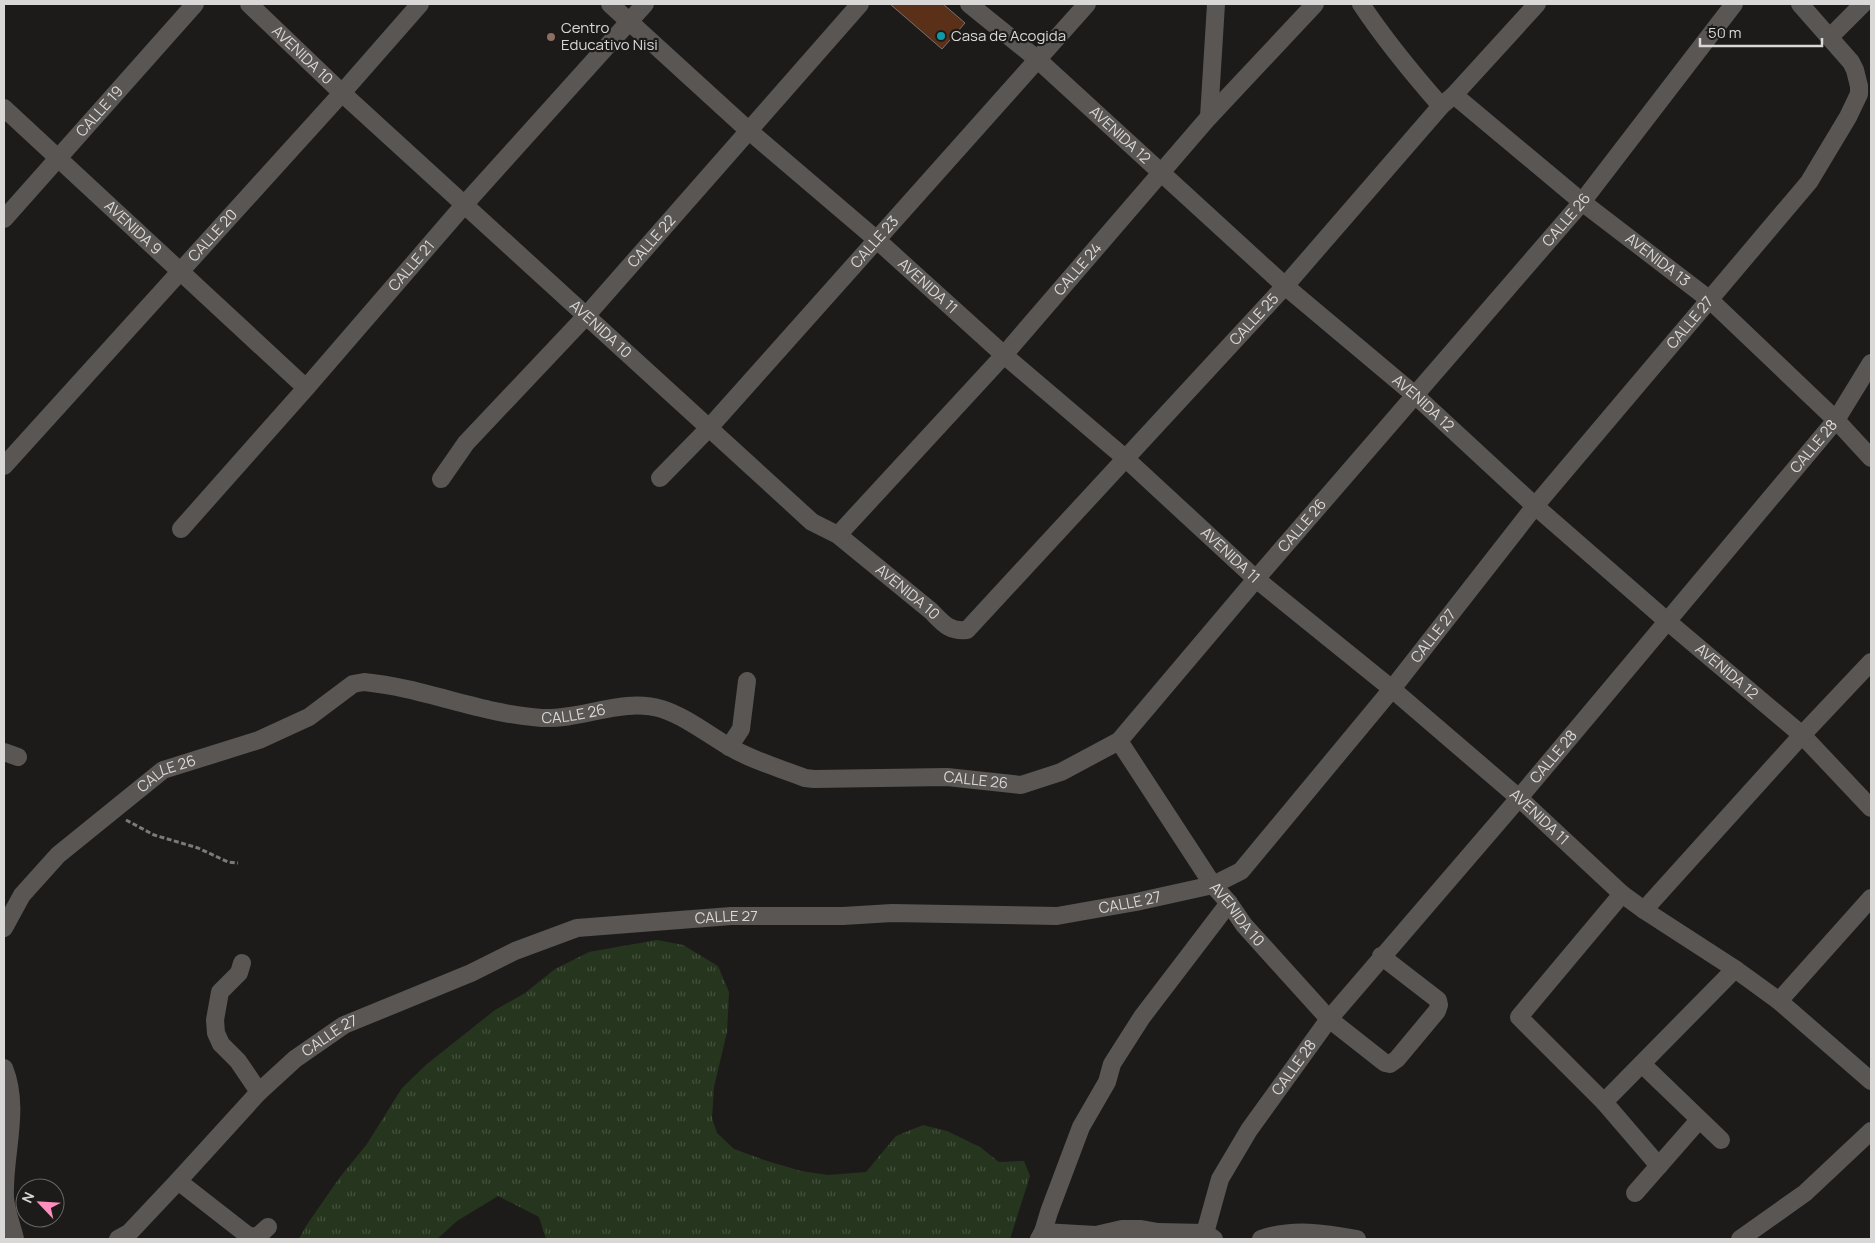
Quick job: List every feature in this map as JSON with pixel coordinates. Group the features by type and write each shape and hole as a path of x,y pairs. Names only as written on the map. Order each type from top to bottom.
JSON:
{"street":[{"name":"CALLE 19","path":"4,219 195,4"},
{"name":"AVENIDA 10","path":"249,4 464,205 812,522 838,535 931,611 945,625 956,631 967,630"},
{"name":"CALLE 20","path":"7,456 181,271 420,4"},
{"name":"AVENIDA 11","path":"610,4 748,130 877,240 1004,355 1125,458 1256,579 1392,689 1519,798 1622,894 1736,969 1779,1002 1871,1081"},
{"name":"CALLE 21","path":"182,529 464,205 645,4"},
{"name":"CALLE 22","path":"441,479 466,443 586,316 860,4"},
{"name":"AVENIDA 12","path":"969,4 1037,59 1285,286 1416,396 1535,506 1802,735 1871,808"},
{"name":"CALLE 23","path":"660,478 708,429 1087,4"},
{"path":"1209,117 1216,4"},
{"name":"CALLE 24","path":"838,535 1004,355 1209,117 1315,4"},
{"name":"AVENIDA 13","path":"1361,4 1376,28 1409,69 1710,300 1836,420 1871,458"},
{"name":"CALLE 25","path":"967,630 1285,286 1448,100 1537,4"},
{"path":"1800,4 1830,37 1863,4"},
{"name":"CALLE 26","path":"4,928 22,895 58,855 162,770 259,740 309,717 353,684 364,682 438,696 496,712 544,718 582,716 617,706 638,705 662,709 696,724 729,747 797,775 814,779 947,777 1021,785 1061,772 1119,741 1256,579 1582,202 1728,6"},
{"name":"CALLE 27","path":"128,1237 259,1092 296,1059 344,1025 471,973 515,951 578,928 732,916 843,916 892,913 1057,916 1136,902 1213,885 1241,871 1392,689 1535,506 1809,182 1848,117 1859,94 1855,70 1851,62 1830,37"},
{"name":"AVENIDA 9","path":"4,108 306,388"},
{"name":"CALLE 28","path":"1210,1236 1220,1179 1249,1130 1329,1019 1519,798 1836,420 1871,363"},
{"path":"1644,910 1802,735 1871,662"},
{"path":"729,747 741,729 747,681"},
{"name":"AVENIDA 10","path":"1119,741 1213,885 1229,903 1244,925 1329,1019 1385,1063 1390,1064 1397,1059 1438,1011 1439,1004 1438,1000 1382,956"},
{"path":"1622,894 1519,1017 1604,1102 1659,1166"},
{"path":"1779,1002 1871,898"},
{"path":"1210,1236 1141,1229 1122,1229 1096,1235 1041,1236 1081,1127 1107,1082 1112,1064 1142,1017 1229,903"},
{"path":"242,963 238,973 220,992 215,1020 216,1033 221,1044 238,1061 259,1092"},
{"path":"1604,1102 1736,969"},
{"path":"1642,1064 1721,1140"},
{"path":"4,1068 8,1079 13,1114 5,1199 15,1239"},
{"path":"1635,1193 1699,1120"},
{"path":"1740,1239 1805,1193 1871,1131"},
{"path":"178,1181 246,1234 252,1237 259,1235 268,1227"},
{"path":"1261,1239 1276,1234 1320,1232 1357,1239"}],"path":[{"path":"110,812 176,843 198,848 228,862 238,863"}],"green space":[{"path":"657,940 683,945 718,966 729,992 727,1032 714,1087 712,1118 717,1133 734,1149 801,1171 828,1175 866,1172 896,1136 923,1125 947,1131 980,1147 999,1162 1024,1161 1030,1176 1010,1239 546,1239 539,1217 498,1196 457,1221 437,1239 299,1239 340,1177 367,1144 402,1088 427,1064 495,1010 525,993 555,969 589,952"}],"building":[{"name":"Casa de Acogida","path":"890,4 943,4 965,23 942,49"}],"place":[{"name":"Casa de Acogida","path":"941,36"},
{"name":"Centro Educativo Nisi","path":"551,37"}]}
